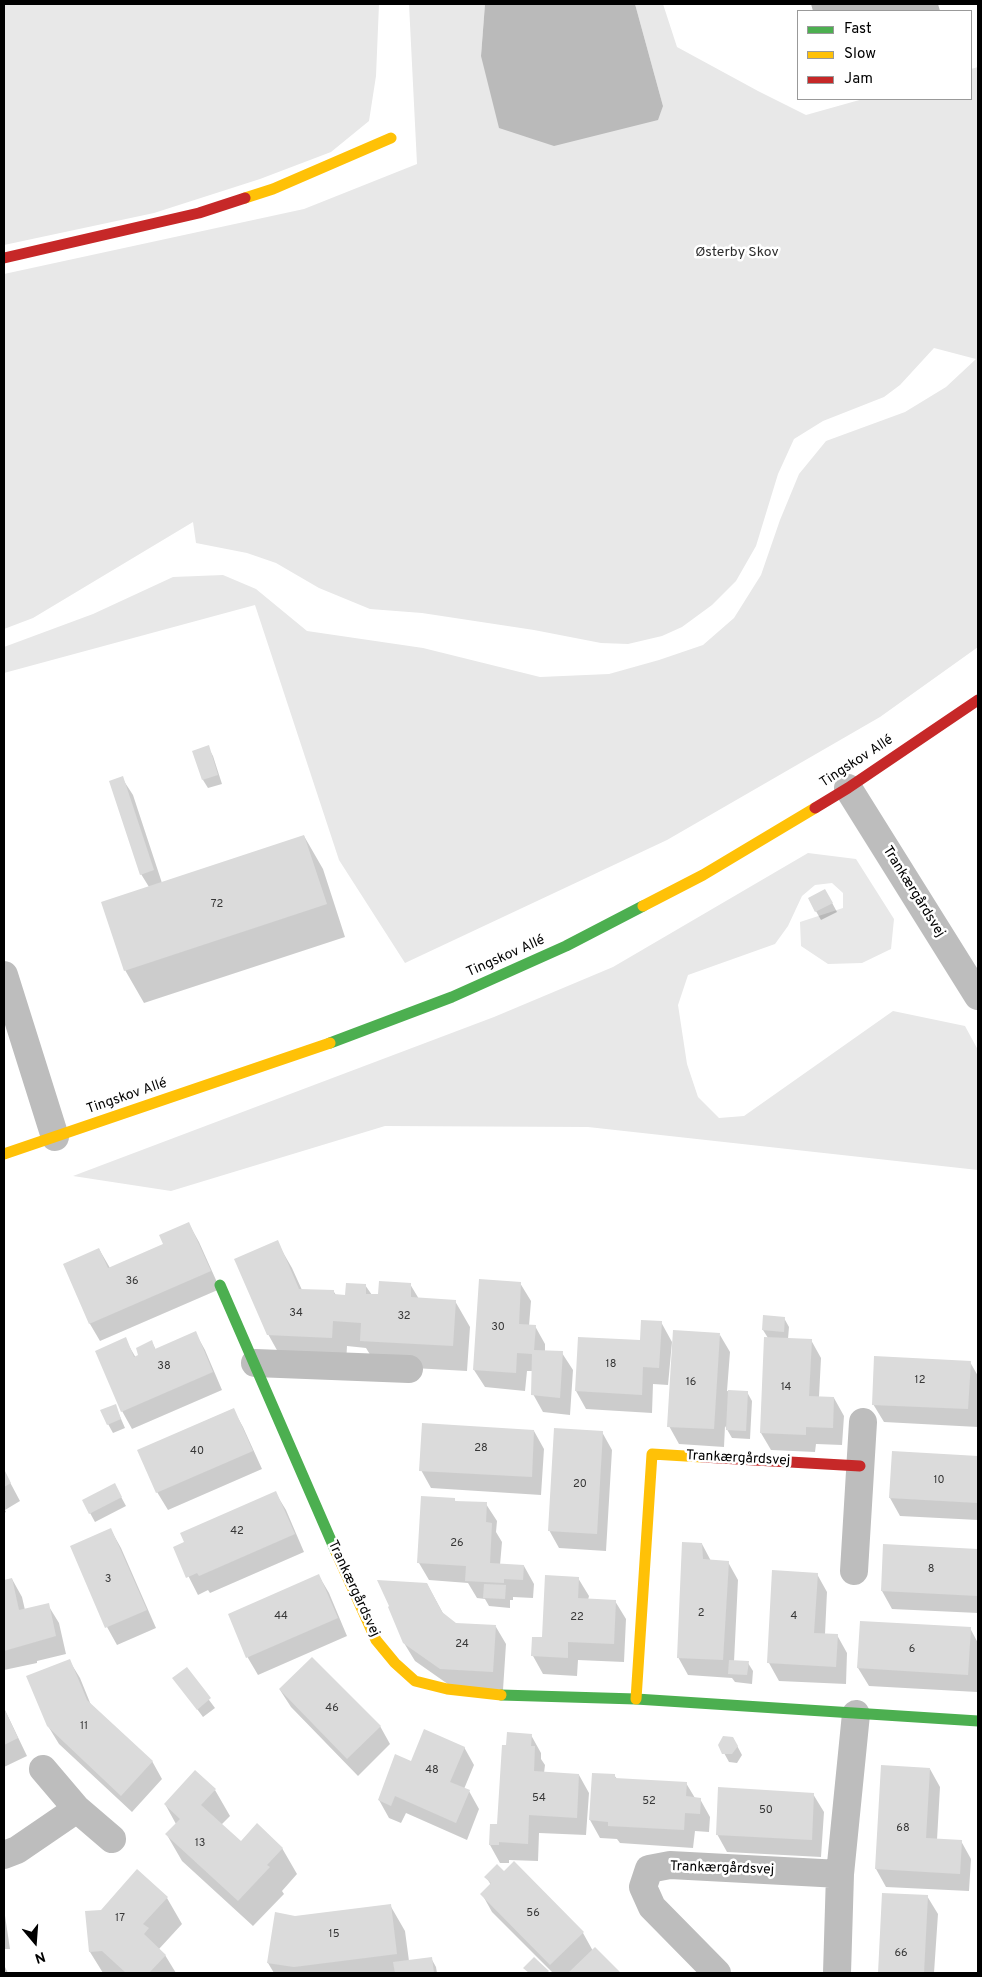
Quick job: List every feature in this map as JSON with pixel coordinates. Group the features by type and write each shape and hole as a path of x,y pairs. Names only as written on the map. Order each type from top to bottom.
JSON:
{"street":[{"path":"4,258 199,213 273,189 391,138"},
{"name":"Tingskov Allé","path":"4,1154 338,1040 461,993 566,946 703,875 848,788 978,700"},
{"name":"Trankærgårdsvej","path":"848,788 978,996"},
{"path":"4,975 55,1137"},
{"name":"Trankærgårdsvej","path":"220,1284 363,1614 376,1640 395,1664 415,1681 447,1689 484,1694 636,1699 978,1721"},
{"path":"255,1364 409,1369"},
{"path":"854,1571 863,1422"},
{"name":"Trankærgårdsvej","path":"636,1699 652,1454 860,1466"},
{"path":"837,1973 840,1874 856,1714"},
{"path":"43,1769 77,1809 112,1839"},
{"path":"4,1855 17,1850 77,1809"},
{"name":"Trankærgårdsvej","path":"717,1973 652,1907 643,1887 649,1869 670,1865 840,1874"}],"green space":[{"path":"4,4 379,4 376,76 369,121 331,152 260,179 154,213 4,245"},
{"name":"Østerby Skov","path":"409,4 485,4 481,56 663,106 635,4 663,4 677,47 806,115 859,100 972,100 972,69 978,67 978,647 880,717 667,840 405,963 339,860 255,605 4,673 4,647 93,614 173,577 223,575 256,589 307,631 423,648 540,677 609,674 659,660 703,645 734,618 761,575 780,520 799,474 826,441 905,412 946,387 976,359 934,348 900,385 884,397 823,421 794,439 778,474 756,546 736,581 712,605 682,627 662,636 628,644 601,643 534,630 422,613 370,609 319,588 276,563 247,553 196,543 193,522 33,618 4,629 4,274 304,209 417,164"},
{"path":"808,853 856,859 894,919 891,949 862,963 828,964 801,946 800,922 843,908 843,893 832,883 815,885 802,896 788,926 775,944 688,975 678,1005 687,1064 698,1097 719,1118 744,1116 893,1011 965,1026 978,1050 978,1170 588,1127 385,1126 171,1191 73,1176 494,1017 613,967"}],"shaded area":[{"path":"485,4 635,4 663,106 658,120 554,146 499,128 481,56"},
{"path":"811,4 938,4 940,10 813,10"}],"building":[{"path":"209,745 218,775 202,780 192,751"},
{"path":"123,776 154,870 140,875 109,781"},
{"path":"304,835 327,904 124,971 101,902"},
{"path":"825,889 833,903 815,912 808,898"},
{"path":"189,1222 211,1271 89,1324 63,1264 99,1248 108,1268 163,1244 159,1235"},
{"path":"278,1240 299,1289 334,1290 334,1294 345,1295 346,1283 366,1284 366,1294 378,1294 379,1281 411,1283 411,1297 456,1300 453,1346 360,1341 361,1323 333,1321 332,1338 267,1335 234,1259"},
{"path":"479,1279 521,1282 519,1324 536,1325 534,1350 563,1351 560,1398 531,1395 532,1354 517,1353 516,1373 473,1370"},
{"path":"763,1315 785,1317 784,1332 762,1330"},
{"path":"641,1320 662,1321 659,1368 643,1367 642,1395 575,1391 578,1337 640,1340"},
{"path":"673,1330 720,1333 714,1429 667,1427"},
{"path":"196,1331 213,1372 121,1412 95,1351 126,1337 134,1357 138,1355 136,1348 152,1340 155,1349"},
{"path":"764,1337 812,1339 809,1396 834,1397 833,1428 806,1427 806,1435 760,1433"},
{"path":"874,1356 971,1361 968,1409 872,1405"},
{"path":"728,1390 748,1391 746,1431 726,1430"},
{"path":"116,1404 121,1419 107,1425 100,1410"},
{"path":"234,1408 253,1451 156,1493 137,1450"},
{"path":"422,1423 534,1430 532,1477 419,1471"},
{"path":"554,1428 603,1431 597,1534 548,1531"},
{"path":"892,1451 978,1456 978,1503 889,1498"},
{"path":"4,1469 11,1483 4,1487"},
{"path":"115,1483 122,1497 89,1514 82,1500"},
{"path":"276,1491 295,1534 199,1576 197,1573 186,1578 173,1547 184,1542 180,1533"},
{"path":"421,1496 455,1498 455,1501 487,1502 486,1522 492,1523 490,1563 524,1565 523,1580 504,1579 504,1583 465,1581 466,1566 417,1563"},
{"path":"111,1528 147,1610 105,1628 70,1546"},
{"path":"682,1542 702,1543 703,1559 729,1561 723,1660 677,1658"},
{"path":"883,1544 978,1549 978,1596 881,1591"},
{"path":"772,1570 818,1573 814,1633 838,1634 836,1667 767,1663"},
{"path":"319,1574 338,1618 246,1658 228,1614"},
{"path":"545,1575 579,1577 578,1598 616,1600 614,1644 568,1642 568,1658 531,1656 532,1637 542,1637"},
{"path":"12,1578 19,1610 49,1603 56,1636 4,1651 4,1580"},
{"path":"377,1580 427,1583 442,1612 456,1623 496,1625 493,1672 440,1669 403,1643"},
{"path":"484,1584 506,1585 505,1599 483,1598"},
{"path":"860,1621 971,1627 968,1675 857,1668"},
{"path":"312,1657 381,1726 347,1759 279,1689"},
{"path":"70,1659 87,1700 153,1761 121,1796 47,1726 26,1676"},
{"path":"729,1660 749,1661 747,1675 728,1674"},
{"path":"187,1667 211,1698 197,1710 172,1678"},
{"path":"4,1708 18,1738 4,1745"},
{"path":"424,1729 465,1747 450,1782 470,1790 456,1823 395,1796 391,1806 378,1800 395,1754 411,1761"},
{"path":"507,1732 532,1734 531,1746 535,1746 534,1771 579,1774 577,1818 529,1815 528,1844 499,1842 499,1845 489,1845 490,1824 497,1824 502,1745 506,1745"},
{"path":"723,1736 733,1737 738,1746 732,1754 722,1754 718,1745"},
{"path":"881,1765 930,1768 926,1838 962,1840 960,1874 875,1869"},
{"path":"195,1770 216,1789 201,1805 241,1841 257,1823 283,1848 267,1865 270,1867 238,1901 165,1834 180,1819 164,1804"},
{"path":"592,1773 615,1774 615,1778 687,1782 686,1796 701,1798 700,1814 685,1813 684,1830 608,1826 608,1822 589,1820"},
{"path":"718,1787 814,1793 812,1840 716,1835"},
{"path":"514,1861 584,1932 550,1965 480,1894 491,1883 484,1877 497,1864 504,1871"},
{"path":"137,1869 168,1897 143,1924 149,1928 144,1934 166,1955 149,1973 126,1973 102,1951 89,1952 85,1911 101,1910"},
{"path":"882,1893 928,1895 924,1973 878,1973"},
{"path":"391,1904 397,1954 294,1967 267,1963 275,1912 295,1916"},
{"path":"595,1947 621,1973 568,1973"},
{"path":"432,1957 434,1973 395,1973 393,1962"},
{"path":"534,1957 549,1971 547,1973 529,1973 523,1968"}],"traffic: fast":[{"path":"330,1043 452,997 566,946 643,906"},
{"path":"220,1285 336,1552"},
{"path":"501,1695 636,1699 978,1721"}],"traffic: slow":[{"path":"245,198 273,189 391,138"},
{"path":"643,906 703,875 815,808"},
{"path":"4,1154 330,1043"},
{"path":"636,1699 652,1454 702,1457"},
{"path":"336,1552 376,1640 395,1663 415,1681 447,1689 501,1695"}],"traffic: jam":[{"path":"4,258 199,213 245,198"},
{"path":"815,808 848,788 978,700"},
{"path":"702,1457 860,1466"}]}
